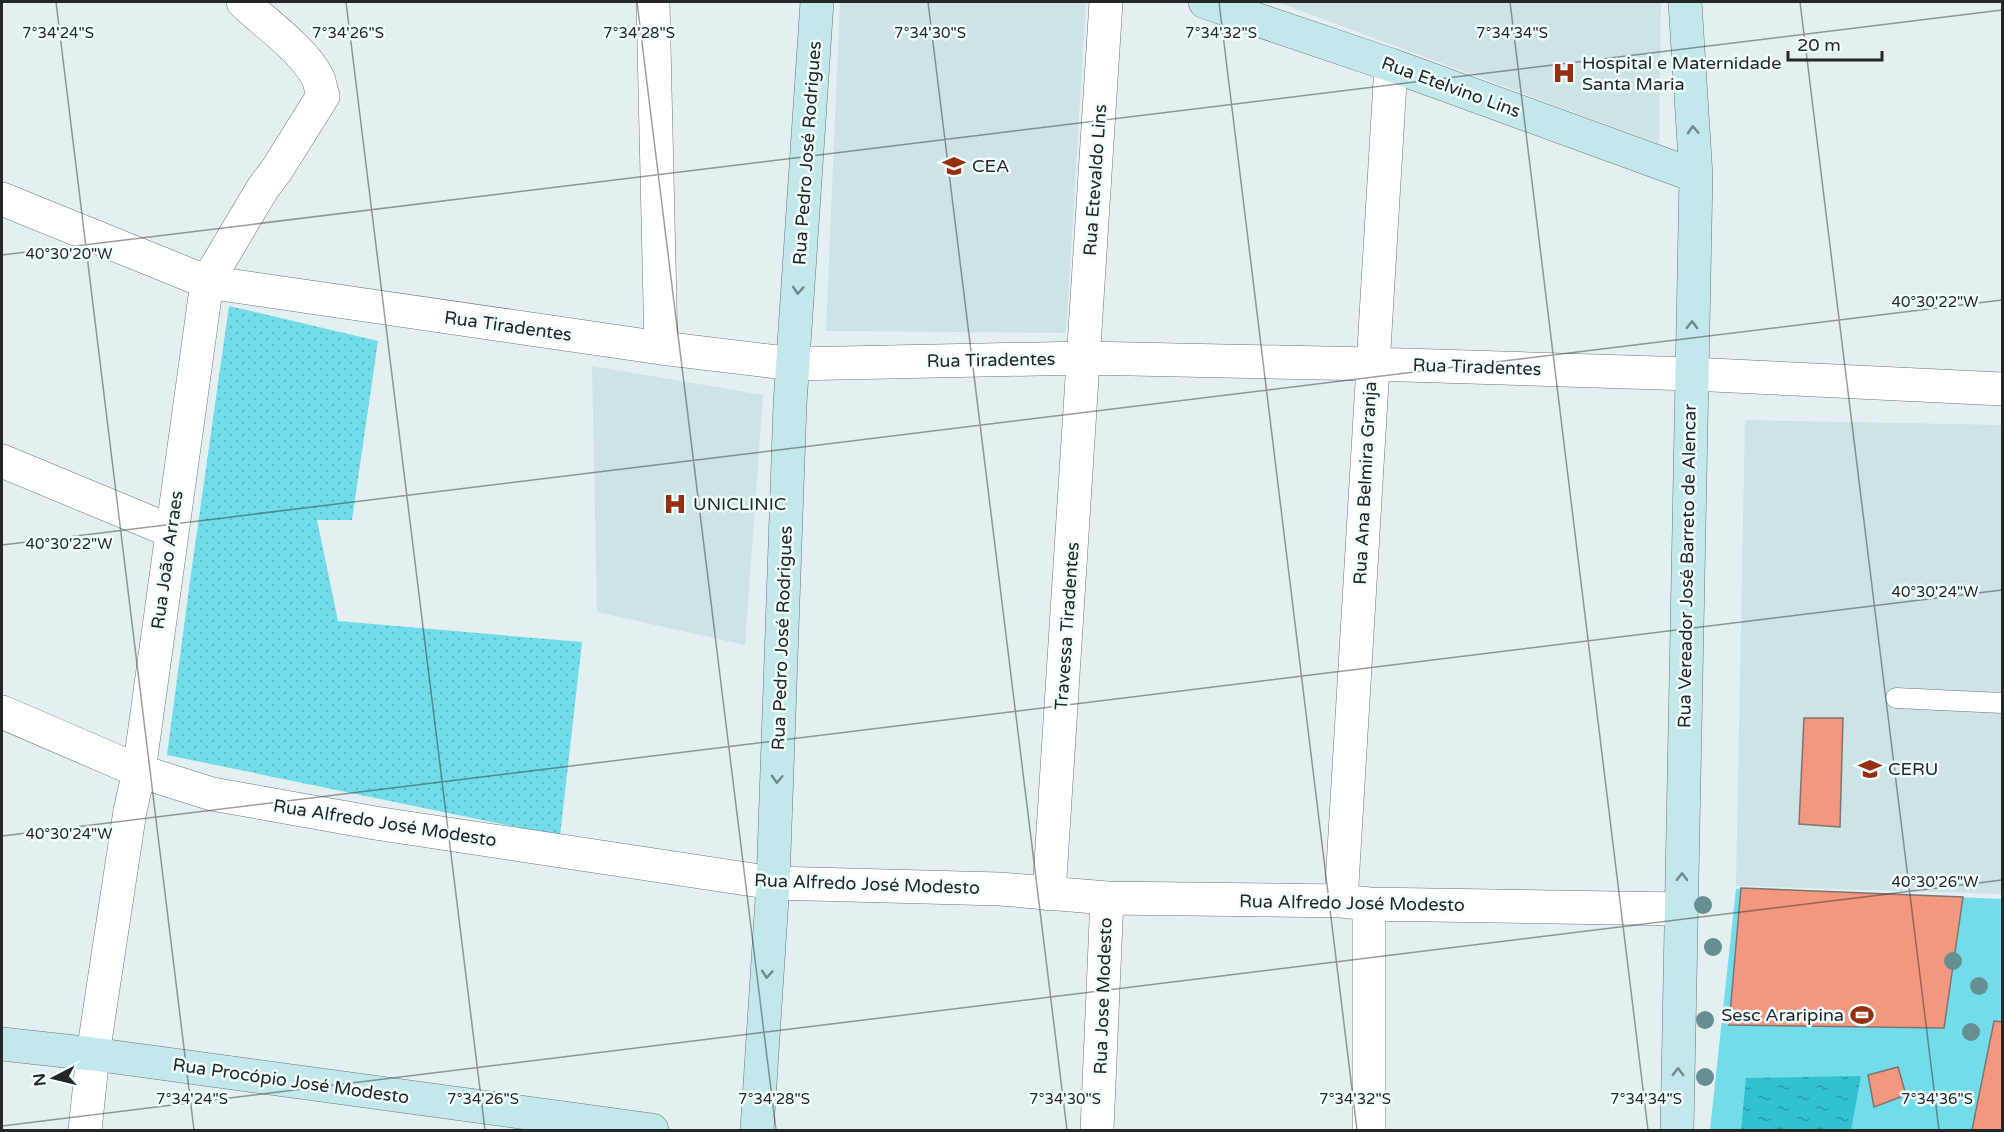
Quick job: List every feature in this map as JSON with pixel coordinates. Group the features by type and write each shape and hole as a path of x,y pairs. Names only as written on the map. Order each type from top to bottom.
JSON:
{"main road":[{"name":"Rua Pedro José Rodrigues","path":"757,1131 774,883 790,404 817,2"},
{"name":"Rua Etelvino Lins","path":"1204,2 1391,65 1696,176"},
{"name":"Rua Vereador José Barreto de Alencar","path":"1677,1131 1696,176 1685,2"},
{"name":"Rua Procópio José Modesto","path":"2,1044 93,1054 652,1131"}],"street":[{"name":"Rua João Arraes","path":"85,1131 93,1054 130,810 139,771 207,282 263,188 323,96 318,79 309,65 243,2"},
{"path":"653,2 661,348"},
{"name":"Rua Etevaldo Lins","path":"1084,358 1106,2"},
{"name":"Rua Ana Belmira Granja","path":"1369,1131 1355,902 1372,364 1391,65"},
{"name":"Rua Tiradentes","path":"2,199 207,282 661,348 794,364 1084,358 1372,364 2002,389"},
{"name":"Travessa Tiradentes","path":"1049,894 1084,358"},
{"path":"2,461 171,531"},
{"name":"Rua Alfredo José Modesto","path":"2,712 139,771 212,794 375,823 774,883 1000,889 1107,898 1681,909"},
{"name":"Rua Jose Modesto","path":"1097,1131 1107,898"}],"lane":[{"path":"1896,698 2002,703"}],"shaded area":[{"name":"CEA","path":"840,2 1086,2 1066,333 826,331"},
{"name":"Hospital e Maternidade Santa Maria","path":"1277,2 1661,2 1659,144"},
{"path":"229,306 378,341 352,520 317,520 338,621 582,642 560,836 167,755"},
{"name":"UNICLINIC","path":"592,366 763,395 745,645 597,612"},
{"name":"CERU","path":"1745,420 2002,425 2002,894 1736,886"},
{"name":"Sesc Araripina","path":"1736,889 2002,899 2002,1130 1710,1130"}],"water":[{"path":"1861,1076 1851,1130 1741,1130 1746,1078"}],"building":[{"path":"1804,718 1843,718 1840,827 1799,824"},
{"path":"1741,888 1963,897 1944,1028 1729,1025"},
{"path":"1994,1021 2002,1022 2002,1130 1972,1130"},
{"path":"1898,1067 1906,1095 1874,1107 1868,1075"}],"place":[{"name":"Hospital e Maternidade Santa Maria","path":"1564,73"},
{"name":"CEA","path":"954,166"},
{"name":"UNICLINIC","path":"675,504"},
{"name":"CERU","path":"1870,769"},
{"name":"Sesc Araripina","path":"1862,1015"}]}
